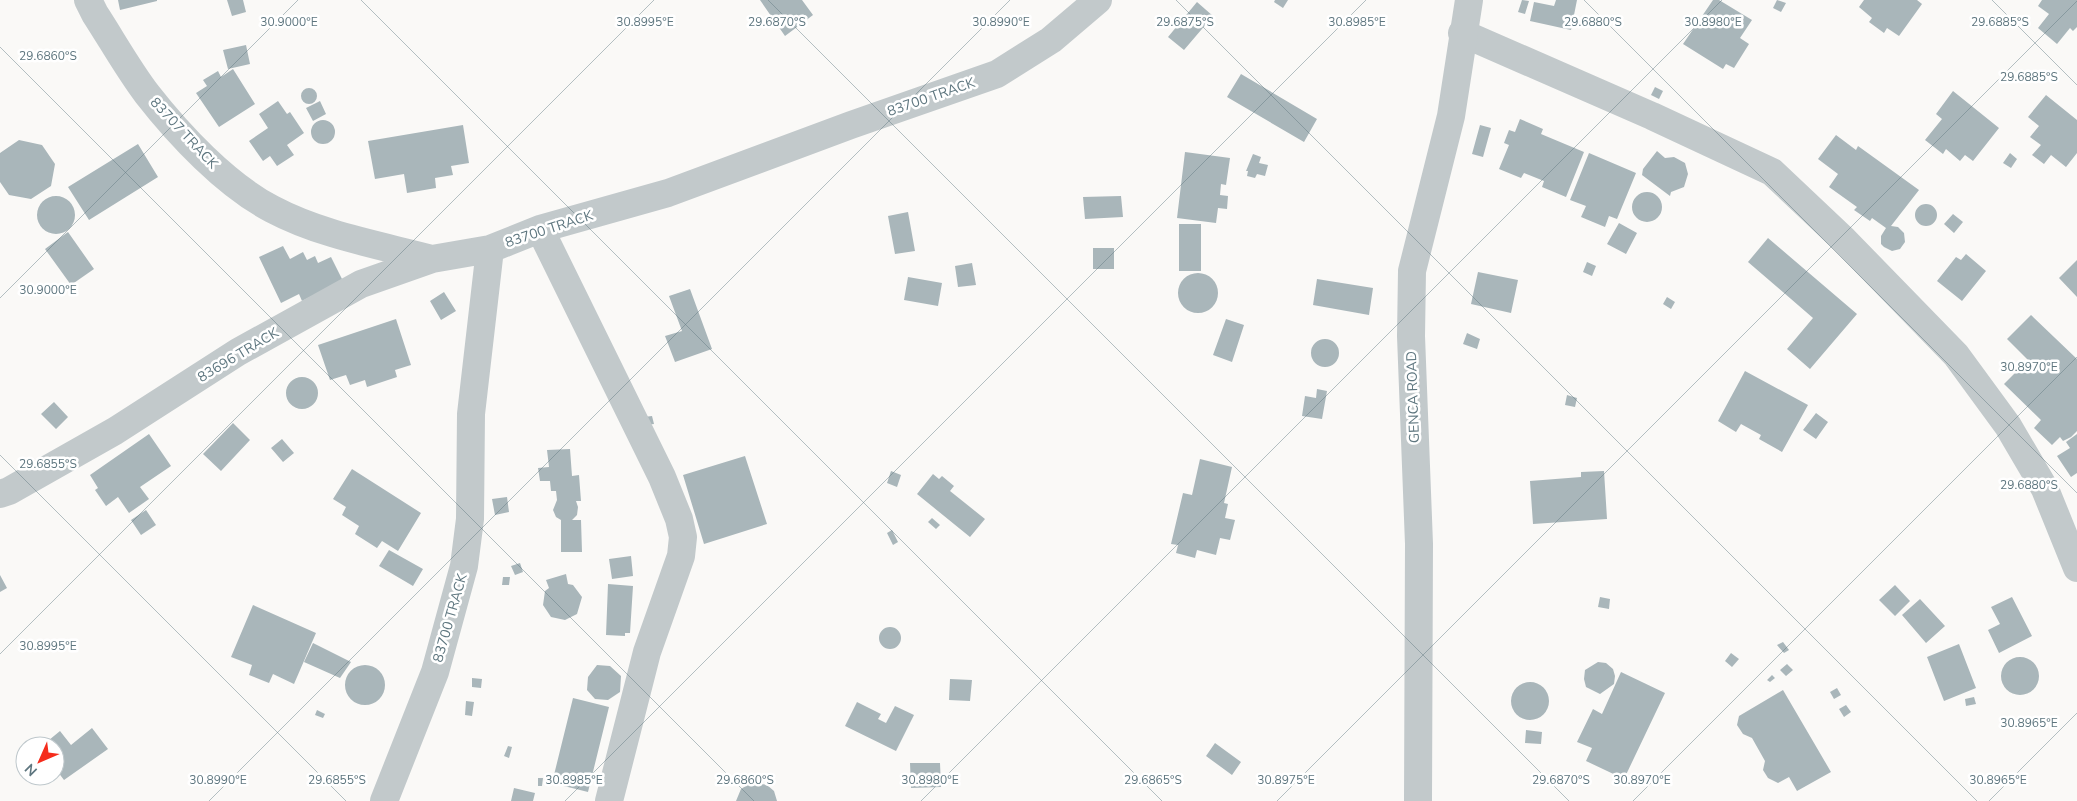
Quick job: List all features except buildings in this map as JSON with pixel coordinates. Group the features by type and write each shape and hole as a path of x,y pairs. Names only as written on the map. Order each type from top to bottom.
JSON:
{"street":[{"name":"83707 TRACK","path":"88,0 146,93 198,152 233,182 272,209 318,228 432,259"},
{"name":"83700 TRACK","path":"384,801 435,672 464,566 470,519 471,414 490,249 540,229 668,193 997,74 1051,40 1098,0"},
{"name":"GENCA ROAD","path":"1418,801 1419,544 1411,336 1412,271 1452,116 1462,33 1469,0"},
{"path":"1462,33 1652,116 1772,172 1844,240 1956,355 2008,426 2040,481 2077,568"},
{"path":"540,229 662,477 679,519 683,537 681,556 647,652 609,801"},
{"name":"83696 TRACK","path":"0,494 9,491 115,431 238,352 361,284 432,259 490,249"}]}
